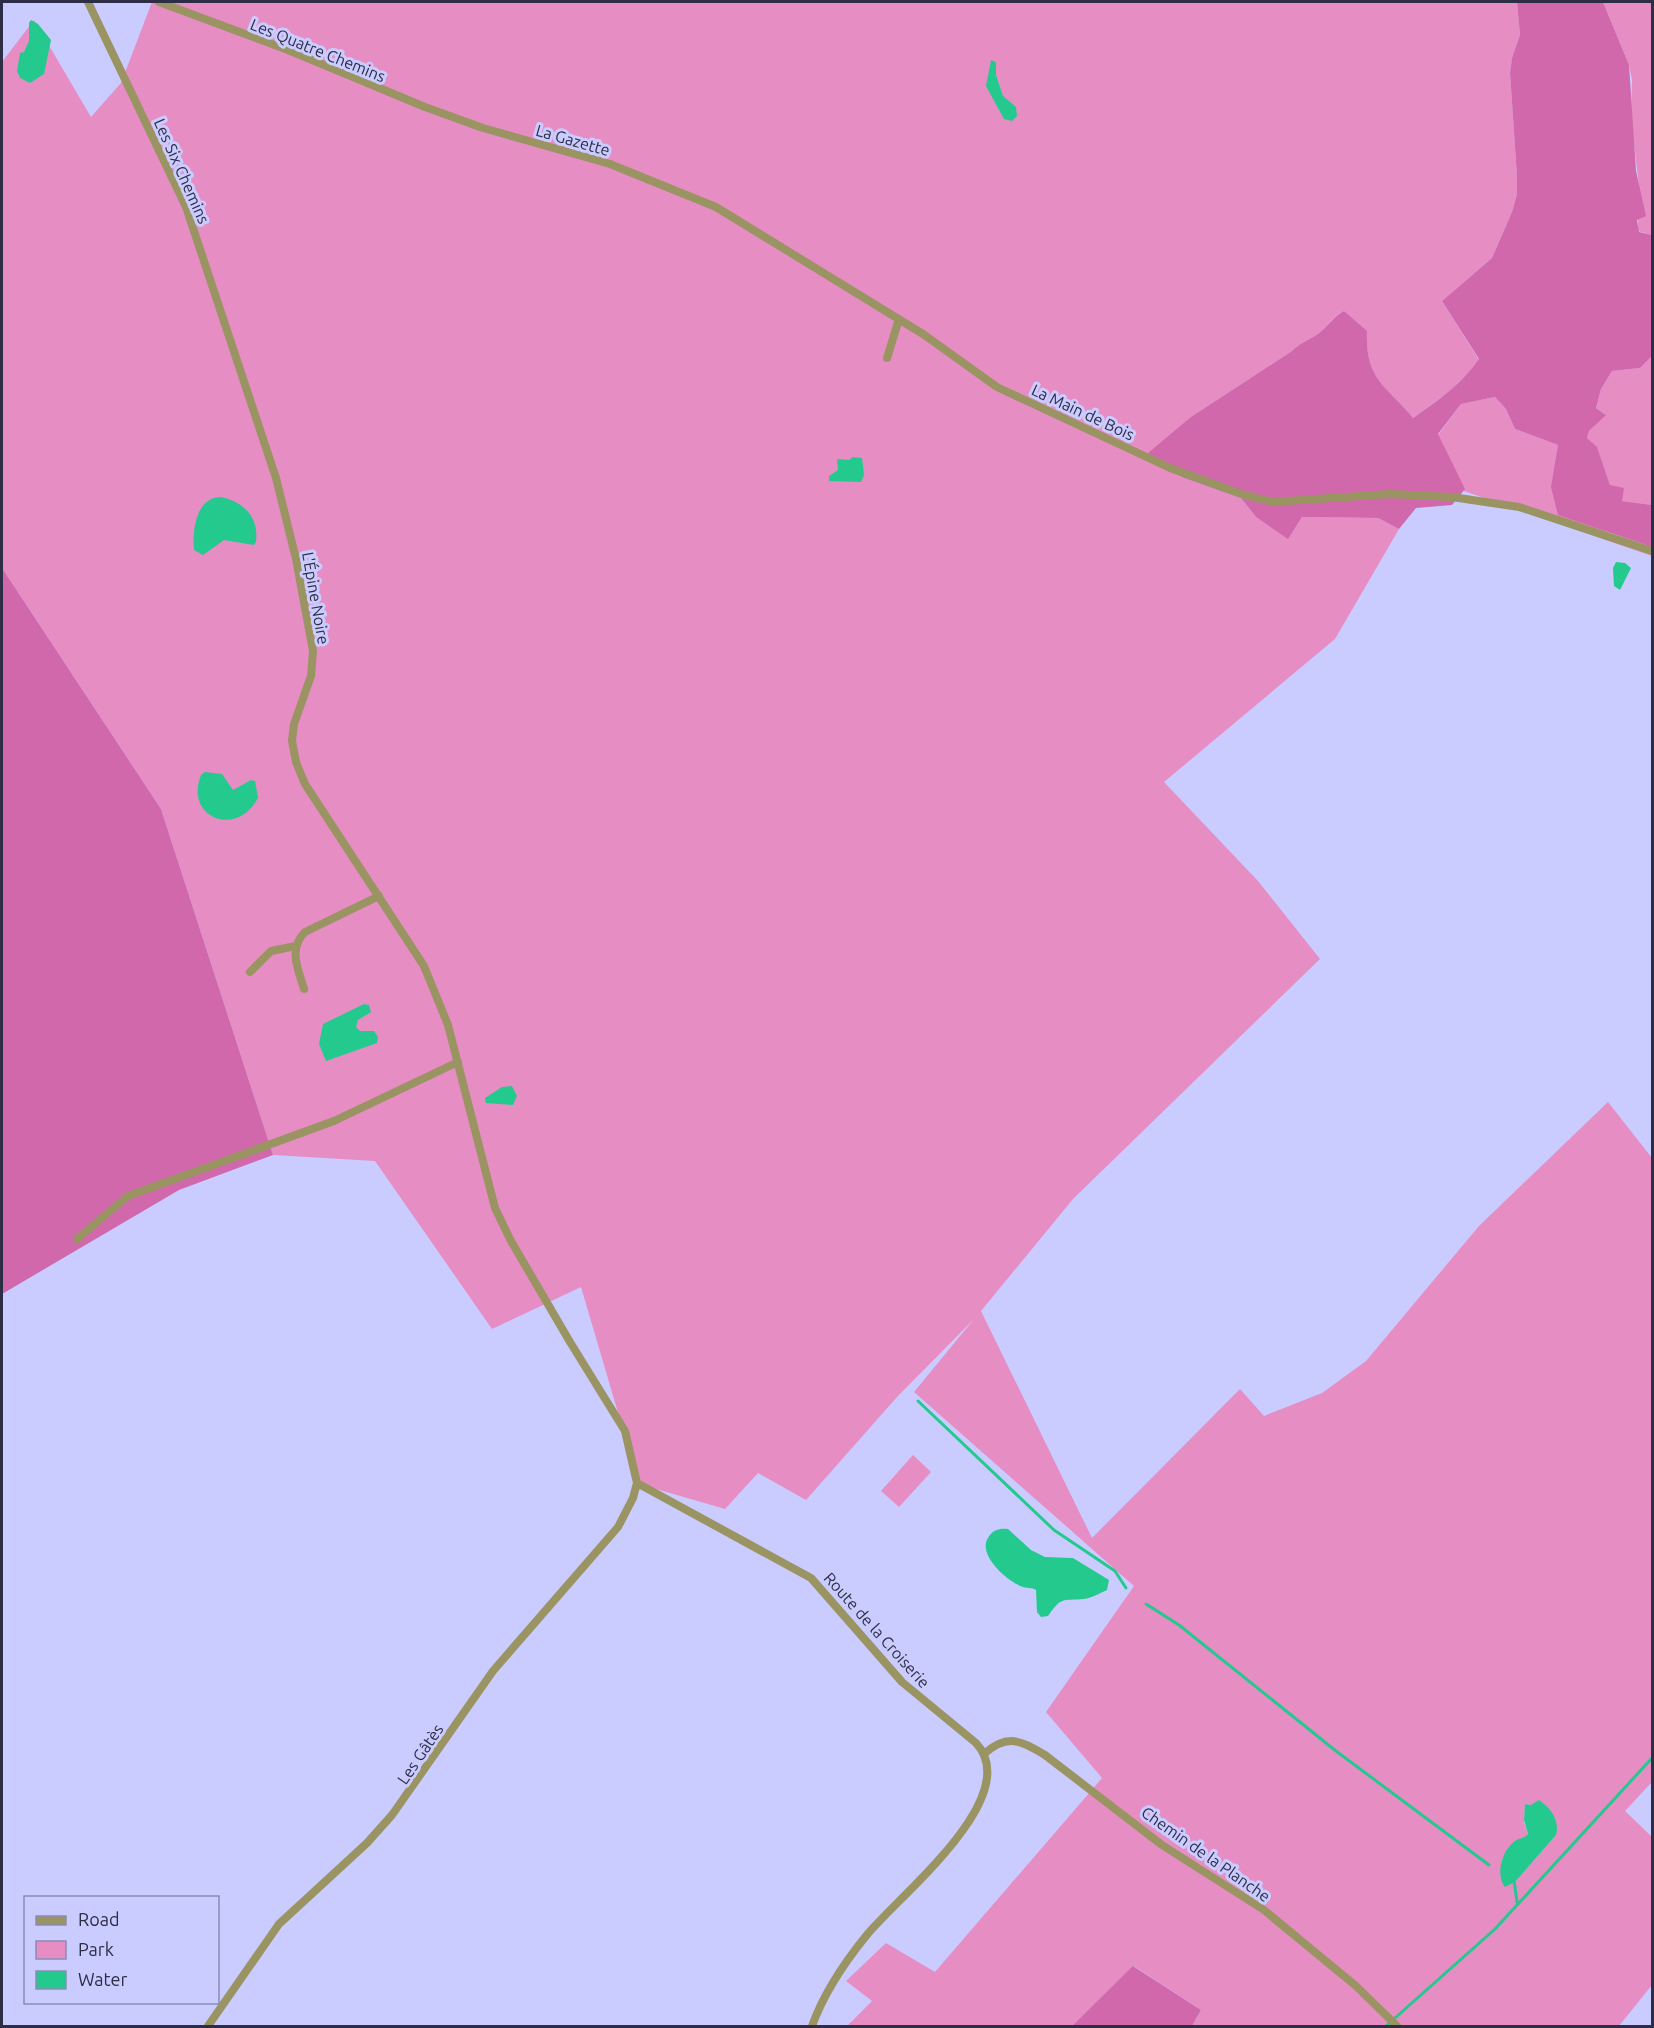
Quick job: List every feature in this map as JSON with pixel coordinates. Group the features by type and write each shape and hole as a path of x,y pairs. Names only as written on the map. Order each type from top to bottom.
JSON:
{"street":[{"name":"Les Six Chemins","path":"87,2 186,207 237,358"},
{"name":"Les Quatre Chemins","path":"159,2 400,97"},
{"name":"La Gazette","path":"400,97 483,128 610,164 737,217"},
{"name":"La Main de Bois","path":"737,217 900,319 997,387 1170,468 1244,495 1273,502 1390,495 1461,498 1520,507 1653,551"},
{"path":"887,358 900,319"},
{"name":"L'Épine Noire","path":"237,358 276,478 309,621 313,651 311,676 294,724 292,741 296,762 305,784 424,966 435,989 458,1062 495,1208 511,1241 625,1431 637,1483"},
{"path":"304,989 295,959 296,946 305,932 379,896"},
{"path":"250,972 271,951 296,946"},
{"path":"77,1239 128,1196 334,1121 458,1062"},
{"name":"Route de la Croiserie","path":"637,1483 811,1578 902,1682 985,1753"},
{"name":"Les Gâtès","path":"208,2026 279,1924 367,1843 392,1815 493,1671 618,1527 633,1498 637,1483"},
{"name":"Chemin de la Planche","path":"985,1753 997,1743 1007,1740 1027,1745 1046,1755 1162,1845 1264,1910 1356,1986 1397,2026"},
{"path":"812,2026 838,1972 868,1933 929,1872 968,1821 984,1791 988,1774 985,1753"}],"green space":[{"path":"152,2 1517,2 1520,35 1512,58 1510,73 1517,194 1512,212 1492,258 1442,301 1479,360 1440,399 1413,418 1379,381 1370,361 1367,332 1344,311 1317,334 1191,417 1184,478 1241,498 1256,517 1288,538 1302,517 1378,518 1399,529 1335,639 1164,782 1258,881 1320,959 1073,1199 981,1311 1092,1538 1240,1389 1264,1416 1322,1393 1366,1361 1479,1226 1608,1102 1652,1158 1652,1782 1625,1811 1652,1837 1652,1985 1619,2026 1192,2026 1201,2010 1134,1966 1072,2026 847,2026 872,2001 846,1981 886,1943 935,1972 1102,1778 1046,1712 1134,1586 914,1392 974,1319 897,1397 806,1500 758,1473 725,1509 639,1484 581,1287 492,1329 375,1161 273,1155 161,809 2,568 2,62 34,20 91,117 121,83","holes":["1525,1804 1531,1805 1556,1835 1515,1882 1501,1878 1502,1859 1528,1834 1524,1822"]},
{"path":"1603,2 1652,2 1652,235 1638,231 1639,186 1631,118 1632,80 1629,65"},
{"path":"1652,356 1652,505 1622,501 1610,485 1597,448 1587,438 1589,431 1605,414 1596,408 1601,389 1612,371 1640,368"},
{"path":"1495,397 1506,409 1515,429 1558,445 1556,464 1607,533 1652,547 1652,556 1464,491 1438,435 1461,404"},
{"path":"913,1455 931,1472 899,1507 881,1491"}],"shaded area":[{"path":"1517,2 1603,2 1629,65 1636,171 1646,216 1637,220 1639,232 1652,235 1652,356 1640,368 1612,371 1601,389 1596,408 1606,415 1589,431 1587,438 1597,447 1610,485 1624,488 1622,501 1652,505 1652,547 1558,515 1551,487 1558,445 1515,429 1506,409 1495,397 1461,404 1438,434 1465,489 1452,505 1416,508 1399,529 1378,518 1302,517 1288,539 1256,517 1241,498 1184,478 1148,453 1191,417 1318,334 1344,311 1367,331 1370,361 1379,381 1413,418 1449,392 1473,368 1479,359 1442,301 1492,258 1512,212 1517,194 1510,73 1512,58 1520,35"},
{"path":"2,568 161,809 273,1155 179,1190 2,1294"},
{"path":"1133,1966 1201,2010 1192,2026 1072,2026"}],"water":[{"path":"31,20 38,24 51,40 44,74 30,83 20,78 17,71 20,53 24,52 29,41"},
{"path":"991,60 996,62 996,75 1003,96 1016,107 1017,116 1012,121 1004,119 986,86"},
{"path":"853,457 862,458 864,475 861,482 829,481 829,476 838,470 837,459 849,460"},
{"path":"221,497 237,503 248,512 255,525 256,542 254,545 224,540 203,555 194,550 197,516 206,503 213,498"},
{"path":"1616,562 1625,563 1631,568 1620,590 1614,586 1613,568"},
{"path":"205,772 222,774 233,790 251,780 255,781 258,798 249,811 237,818 226,820 215,818 206,812 200,802 198,790 201,775"},
{"path":"364,1004 369,1005 371,1012 358,1020 356,1027 360,1031 374,1031 378,1037 377,1043 326,1061 319,1044 323,1024"},
{"path":"512,1086 517,1096 513,1105 486,1103 485,1098 502,1087"},
{"path":"999,1529 1008,1529 1031,1550 1045,1557 1073,1558 1109,1580 1107,1590 1093,1597 1060,1602 1048,1616 1041,1617 1037,1612 1036,1590 1023,1587 1002,1574 990,1560 987,1552 986,1545 992,1533"},
{"path":"1539,1800 1554,1815 1557,1825 1556,1835 1515,1882 1505,1887 1500,1870 1503,1856 1510,1845 1528,1834 1524,1820 1525,1804 1531,1805"}],"waterway":[{"path":"918,1401 1054,1530 1115,1571 1126,1588"},
{"path":"1146,1604 1179,1625 1336,1751 1489,1865"},
{"path":"1386,2026 1495,1929 1652,1758"},
{"path":"1514,1880 1517,1902"}]}
